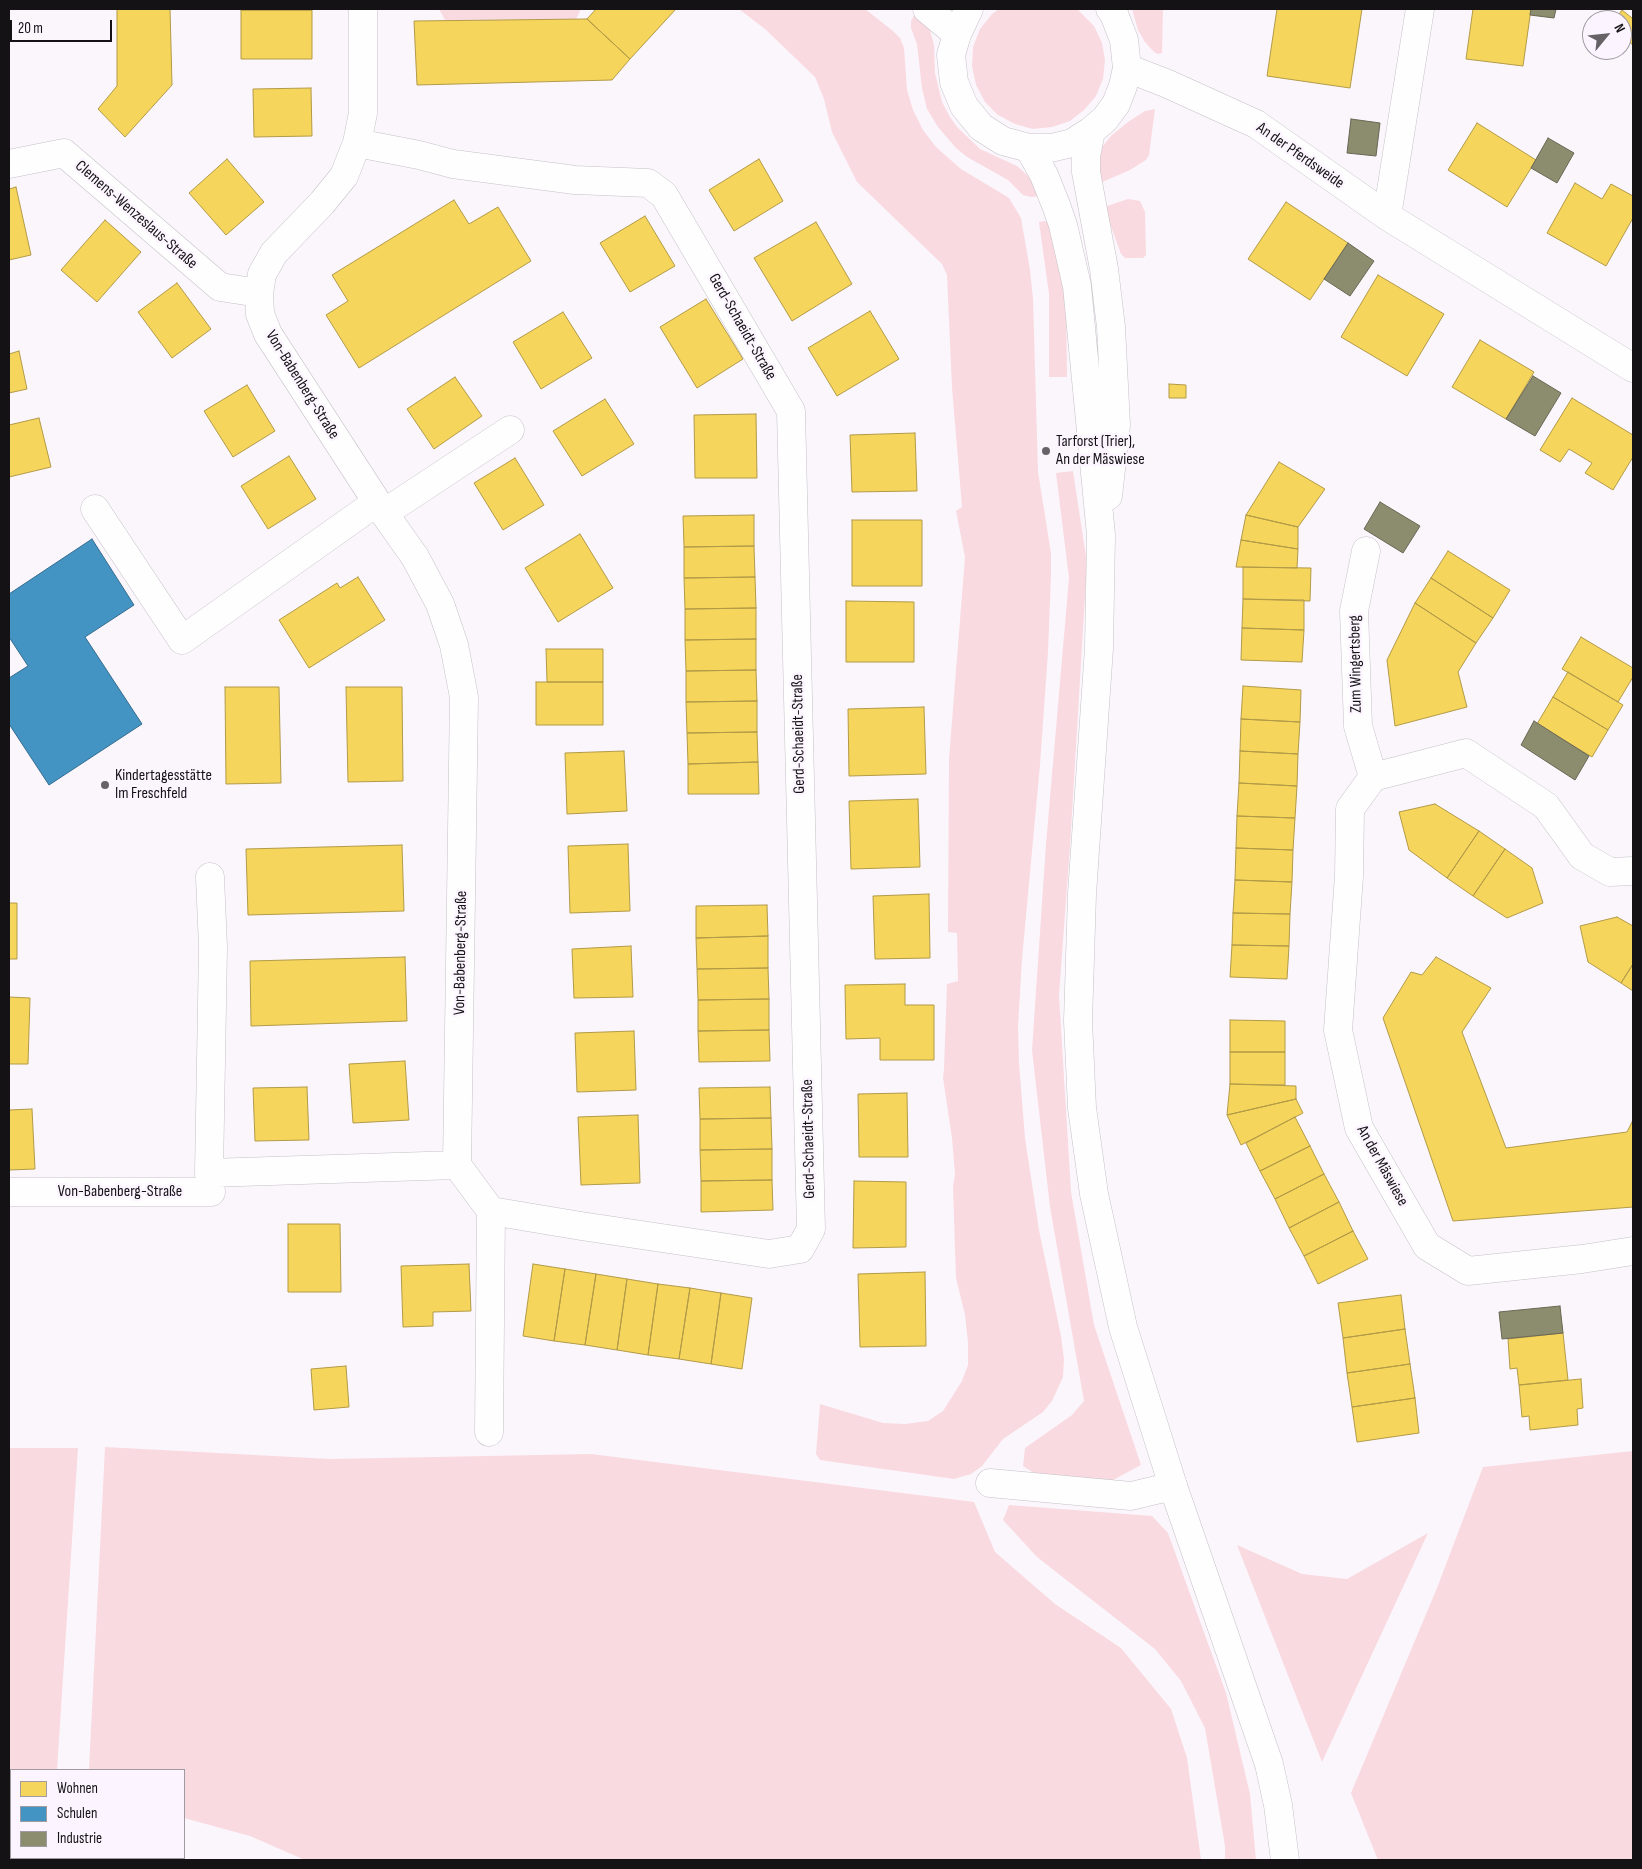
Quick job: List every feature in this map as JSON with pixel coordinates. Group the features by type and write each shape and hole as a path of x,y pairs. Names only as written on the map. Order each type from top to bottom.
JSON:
{"street":[{"name":"Von-Babenberg-Straße","path":"363,9 363,113 357,143 344,176 322,203 274,254 262,274 259,292 260,314 268,334 380,508 415,557 440,604 454,644 464,697 457,1165"},
{"path":"927,9 957,34"},
{"path":"969,9 957,34 952,55 954,82 964,106 981,126 1003,141 1029,148 1051,148 1072,142 1091,131 1105,119 1116,104 1127,68 1124,40 1113,10"},
{"path":"1386,216 1420,9"},
{"name":"An der Pferdsweide","path":"1127,68 1168,84 1256,124 1386,216 1633,368"},
{"path":"1091,131 1086,156 1086,172 1102,260 1111,327 1116,424 1111,478 1101,534"},
{"name":"Gerd-Schaeidt-Straße","path":"357,143 419,155 453,164 575,180 648,183 664,195 791,411 811,1229 800,1249 769,1254 492,1211"},
{"path":"1029,148 1044,175 1056,205 1077,286 1101,534 1099,648 1082,894 1078,1001 1082,1108 1094,1194 1123,1327 1173,1486 1269,1764 1278,1805 1285,1860"},
{"name":"Clemens-Wenzeslaus-Straße","path":"9,164 64,153 220,287 259,292"},
{"path":"95,509 182,640 380,508 510,430"},
{"name":"Zum Wingertsberg","path":"1366,551 1354,612 1358,726 1374,777"},
{"path":"1374,777 1466,753 1546,806 1582,856 1610,872 1633,871"},
{"name":"An der Mäswiese","path":"1374,777 1350,809 1349,876 1338,1030 1359,1128 1427,1246 1468,1271 1582,1260 1633,1251"},
{"name":"Von-Babenberg-Straße","path":"9,1192 212,1192 209,1173 213,947 210,877"},
{"path":"209,1173 457,1165 492,1211 489,1432"},
{"path":"990,1483 1131,1496 1173,1486"}],"shaded area":[{"path":"439,9 581,9 576,19 445,20"},
{"path":"739,9 865,9 893,31 900,38 904,48 907,90 913,110 923,130 936,147 961,169 1009,198 1021,218 1030,270 1033,298 1038,472 1051,553 1051,576 1040,765 1022,959 1018,1026 1019,1063 1025,1138 1039,1230 1061,1336 1064,1360 1063,1377 1052,1401 1043,1412 1003,1439 982,1466 971,1474 954,1479 820,1460 816,1454 820,1404 883,1423 905,1424 928,1421 943,1411 962,1381 968,1365 965,1315 956,1278 953,1187 955,1174 943,1078 947,984 958,981 957,933 948,932 949,759 965,557 956,511 962,507 952,388 947,275 942,264 857,182 832,132 824,99 815,77 765,29"},
{"path":"999,9 1077,9 1094,26 1102,43 1105,60 1103,79 1096,96 1084,110 1070,121 1052,127 1033,129 1015,124 998,115 985,102 976,85 972,66 973,47 980,29 992,14"},
{"path":"1132,9 1163,9 1162,53 1154,52 1145,42 1138,30"},
{"path":"916,12 930,30 934,45 935,73 942,102 950,117 957,127 980,149 1017,166 1027,175 1042,196 1031,197 1023,195 1008,180 967,157 956,148 938,127 927,109 922,88 917,44 911,28 911,21"},
{"path":"1155,109 1149,155 1146,160 1130,170 1100,183 1099,159 1101,148 1112,135 1128,122 1145,111"},
{"path":"1128,199 1140,201 1145,212 1146,255 1143,258 1125,258 1121,254 1104,207"},
{"path":"1053,220 1066,296 1067,377 1049,377 1049,294 1039,222"},
{"path":"1073,471 1087,563 1059,995 1071,1192 1094,1325 1141,1465 1113,1480 1040,1477 1023,1466 1025,1448 1072,1415 1084,1401 1050,1207 1032,1050 1046,844 1069,578 1056,473"},
{"path":"105,1447 330,1459 591,1454 974,1502 995,1552 1055,1604 1121,1648 1171,1709 1187,1758 1201,1860 305,1860 250,1836 185,1818 185,1769 89,1769"},
{"path":"9,1448 78,1448 57,1769 10,1769 9,1775"},
{"path":"1633,1451 1633,1860 1378,1860 1351,1793 1437,1588 1483,1467"},
{"path":"1009,1505 1152,1516 1168,1533 1226,1693 1250,1794 1256,1860 1225,1860 1225,1846 1205,1728 1181,1681 1155,1649 1037,1557 1003,1520"},
{"path":"1428,1533 1322,1762 1237,1545 1302,1574 1347,1579"},
{"path":"10,1825 10,1859 173,1860 9,1860"}],"building: Wohnen":[{"path":"117,9 170,9 172,85 125,137 98,109 117,86"},
{"path":"312,9 312,10 241,10"},
{"path":"596,9 676,9 630,59 587,19"},
{"path":"1277,9 1362,9 1350,88 1267,76"},
{"path":"1473,9 1531,9 1523,66 1466,59"},
{"path":"241,10 312,10 312,59 241,59"},
{"path":"1633,16 1633,45 1632,18"},
{"path":"587,19 630,59 612,80 417,85 414,21"},
{"path":"311,88 312,136 254,137 253,89"},
{"path":"1477,123 1536,160 1507,207 1448,170"},
{"path":"227,159 264,202 226,235 189,193"},
{"path":"759,159 783,201 734,231 709,190"},
{"path":"1575,183 1602,199 1611,184 1633,196 1633,218 1606,266 1547,233"},
{"path":"16,187 31,255 9,260 9,189"},
{"path":"454,200 469,224 498,207 531,261 359,368 326,315 348,301 332,275"},
{"path":"1286,202 1348,243 1310,300 1248,259"},
{"path":"645,216 675,266 630,292 600,243"},
{"path":"105,220 141,252 97,302 61,270"},
{"path":"816,222 852,284 792,321 754,258"},
{"path":"1378,275 1444,314 1407,376 1341,337"},
{"path":"177,283 211,329 172,358 138,312"},
{"path":"706,299 743,359 697,388 660,327"},
{"path":"870,311 899,359 837,396 808,348"},
{"path":"563,312 592,358 541,389 513,342"},
{"path":"1480,340 1534,372 1506,419 1452,387"},
{"path":"19,351 27,389 9,393 9,354"},
{"path":"455,377 482,416 434,449 407,409"},
{"path":"1169,384 1186,385 1186,398 1169,398"},
{"path":"247,385 275,431 233,457 204,411"},
{"path":"1572,398 1633,435 1633,457 1613,490 1585,473 1592,463 1569,449 1560,462 1540,450"},
{"path":"605,399 634,444 582,476 553,431"},
{"path":"756,414 757,478 695,478 694,415"},
{"path":"39,418 51,467 9,477 9,425"},
{"path":"915,433 917,491 852,492 850,435"},
{"path":"289,456 316,499 268,529 241,486"},
{"path":"515,458 544,505 503,530 474,483"},
{"path":"1279,462 1325,489 1298,527 1246,515"},
{"path":"754,515 754,546 684,547 683,516"},
{"path":"1246,515 1298,527 1298,549 1241,540"},
{"path":"852,520 922,520 922,586 852,586"},
{"path":"580,534 613,588 558,622 525,568"},
{"path":"1241,540 1298,549 1297,568 1236,567"},
{"path":"754,546 755,577 684,578 684,547"},
{"path":"1448,551 1510,590 1493,618 1431,578"},
{"path":"1243,567 1311,568 1310,601 1243,599"},
{"path":"358,577 385,620 309,668 279,620 337,583 340,588"},
{"path":"755,577 756,608 685,609 684,578"},
{"path":"1431,578 1493,618 1476,643 1415,603"},
{"path":"1243,599 1304,600 1304,630 1242,628"},
{"path":"846,601 914,602 914,662 846,662"},
{"path":"1415,603 1476,643 1458,672 1467,707 1395,726 1387,660"},
{"path":"756,608 756,639 685,640 685,609"},
{"path":"1242,628 1304,630 1302,662 1241,660"},
{"path":"1581,637 1633,668 1633,677 1618,702 1562,669"},
{"path":"756,639 756,670 686,671 685,640"},
{"path":"546,649 603,649 603,682 547,682"},
{"path":"756,670 757,701 686,702 686,671"},
{"path":"1568,672 1623,705 1608,730 1553,697"},
{"path":"536,682 603,682 603,725 536,725"},
{"path":"1243,686 1301,690 1300,722 1241,719"},
{"path":"225,687 279,687 281,783 226,784"},
{"path":"346,687 402,687 403,781 348,782"},
{"path":"1553,697 1608,730 1592,757 1537,724"},
{"path":"757,701 757,732 687,733 686,702"},
{"path":"924,707 926,774 849,776 848,709"},
{"path":"1241,719 1300,722 1298,754 1240,751"},
{"path":"757,732 758,762 688,764 687,733"},
{"path":"624,751 627,811 567,814 565,753"},
{"path":"1240,751 1298,754 1297,786 1239,783"},
{"path":"758,762 759,794 688,794 688,764"},
{"path":"1239,783 1297,786 1295,818 1237,816"},
{"path":"918,799 920,867 851,869 849,801"},
{"path":"1435,804 1479,831 1447,878 1409,850 1399,812"},
{"path":"1237,816 1295,818 1293,850 1236,848"},
{"path":"1479,831 1505,849 1473,896 1447,878"},
{"path":"628,844 630,911 570,913 568,846"},
{"path":"402,845 404,911 248,915 246,849"},
{"path":"1236,848 1293,850 1292,882 1235,880"},
{"path":"1505,849 1532,868 1543,903 1507,918 1473,896"},
{"path":"1235,880 1292,882 1290,914 1233,913"},
{"path":"929,894 930,958 875,959 873,896"},
{"path":"9,903 17,903 17,959 9,959"},
{"path":"767,905 768,936 696,938 696,906"},
{"path":"1233,913 1290,914 1289,946 1232,945"},
{"path":"1617,917 1633,926 1633,964 1621,983 1588,962 1580,926"},
{"path":"768,936 768,968 697,969 696,938"},
{"path":"1232,945 1289,946 1287,979 1230,977"},
{"path":"631,946 633,997 574,998 572,949"},
{"path":"405,957 407,1021 251,1026 250,961"},
{"path":"1436,957 1491,988 1462,1032 1506,1148 1627,1132 1633,1120 1633,1207 1453,1221 1383,1018 1411,972 1422,975"},
{"path":"1633,964 1633,991 1621,983"},
{"path":"768,968 769,999 698,1000 697,969"},
{"path":"905,984 905,1005 934,1005 934,1060 880,1060 880,1038 846,1039 845,985"},
{"path":"9,997 30,998 28,1064 9,1064"},
{"path":"769,999 769,1030 698,1031 698,1000"},
{"path":"1230,1020 1285,1021 1285,1052 1230,1052"},
{"path":"769,1030 770,1061 699,1062 698,1031"},
{"path":"634,1031 636,1090 577,1092 575,1033"},
{"path":"1230,1052 1285,1052 1285,1085 1230,1084"},
{"path":"405,1061 409,1120 353,1123 349,1064"},
{"path":"1230,1084 1296,1086 1296,1099 1227,1115"},
{"path":"307,1087 309,1140 255,1141 253,1088"},
{"path":"770,1087 771,1118 700,1119 699,1088"},
{"path":"907,1093 908,1157 859,1157 858,1094"},
{"path":"1296,1099 1303,1113 1241,1145 1227,1115"},
{"path":"32,1109 35,1169 9,1170 9,1110"},
{"path":"638,1115 640,1183 581,1185 578,1117"},
{"path":"1295,1117 1310,1146 1260,1171 1246,1143"},
{"path":"771,1118 772,1149 700,1150 700,1119"},
{"path":"1310,1146 1324,1174 1275,1199 1260,1171"},
{"path":"772,1149 772,1180 701,1181 700,1150"},
{"path":"1324,1174 1339,1202 1289,1228 1275,1199"},
{"path":"772,1180 773,1210 701,1212 701,1181"},
{"path":"854,1181 906,1182 906,1247 853,1248"},
{"path":"1339,1202 1353,1231 1304,1256 1289,1228"},
{"path":"288,1224 340,1224 341,1292 288,1292"},
{"path":"1353,1231 1368,1259 1318,1284 1304,1256"},
{"path":"469,1264 471,1311 433,1312 433,1326 403,1327 401,1266"},
{"path":"533,1264 565,1269 554,1341 523,1336"},
{"path":"565,1269 596,1274 585,1345 554,1341"},
{"path":"925,1272 926,1346 860,1347 858,1274"},
{"path":"596,1274 627,1279 617,1350 585,1345"},
{"path":"627,1279 658,1284 648,1355 617,1350"},
{"path":"658,1284 690,1288 679,1359 648,1355"},
{"path":"690,1288 721,1293 711,1364 679,1359"},
{"path":"721,1293 752,1298 742,1369 711,1364"},
{"path":"1401,1295 1405,1329 1343,1338 1338,1303"},
{"path":"1405,1329 1410,1364 1347,1373 1343,1338"},
{"path":"1563,1333 1568,1380 1519,1385 1517,1368 1510,1369 1508,1339"},
{"path":"1410,1364 1415,1398 1352,1407 1347,1373"},
{"path":"346,1366 349,1407 314,1410 311,1369"},
{"path":"1581,1379 1583,1408 1577,1409 1578,1425 1530,1430 1529,1416 1522,1417 1519,1385"},
{"path":"1415,1398 1419,1433 1357,1442 1352,1407"}],"building: Schulen":[{"path":"92,539 134,605 85,637 142,724 49,785 9,724 9,678 28,666 9,637 9,594"}],"building: Industrie":[{"path":"1531,9 1556,9 1554,18 1530,15"},
{"path":"1351,119 1380,123 1376,156 1347,153"},
{"path":"1548,138 1574,153 1557,183 1531,168"},
{"path":"1348,243 1374,261 1350,296 1324,279"},
{"path":"1533,376 1561,393 1535,436 1506,419"},
{"path":"1380,502 1420,526 1403,553 1364,529"},
{"path":"1534,721 1589,756 1575,780 1521,745"},
{"path":"1560,1306 1563,1333 1502,1339 1499,1312"}],"place":[{"name":"Tarforst (Trier), An der Mäswiese","path":"1046,451"},
{"name":"Kindertagesstätte Im Freschfeld","path":"105,785"}]}
